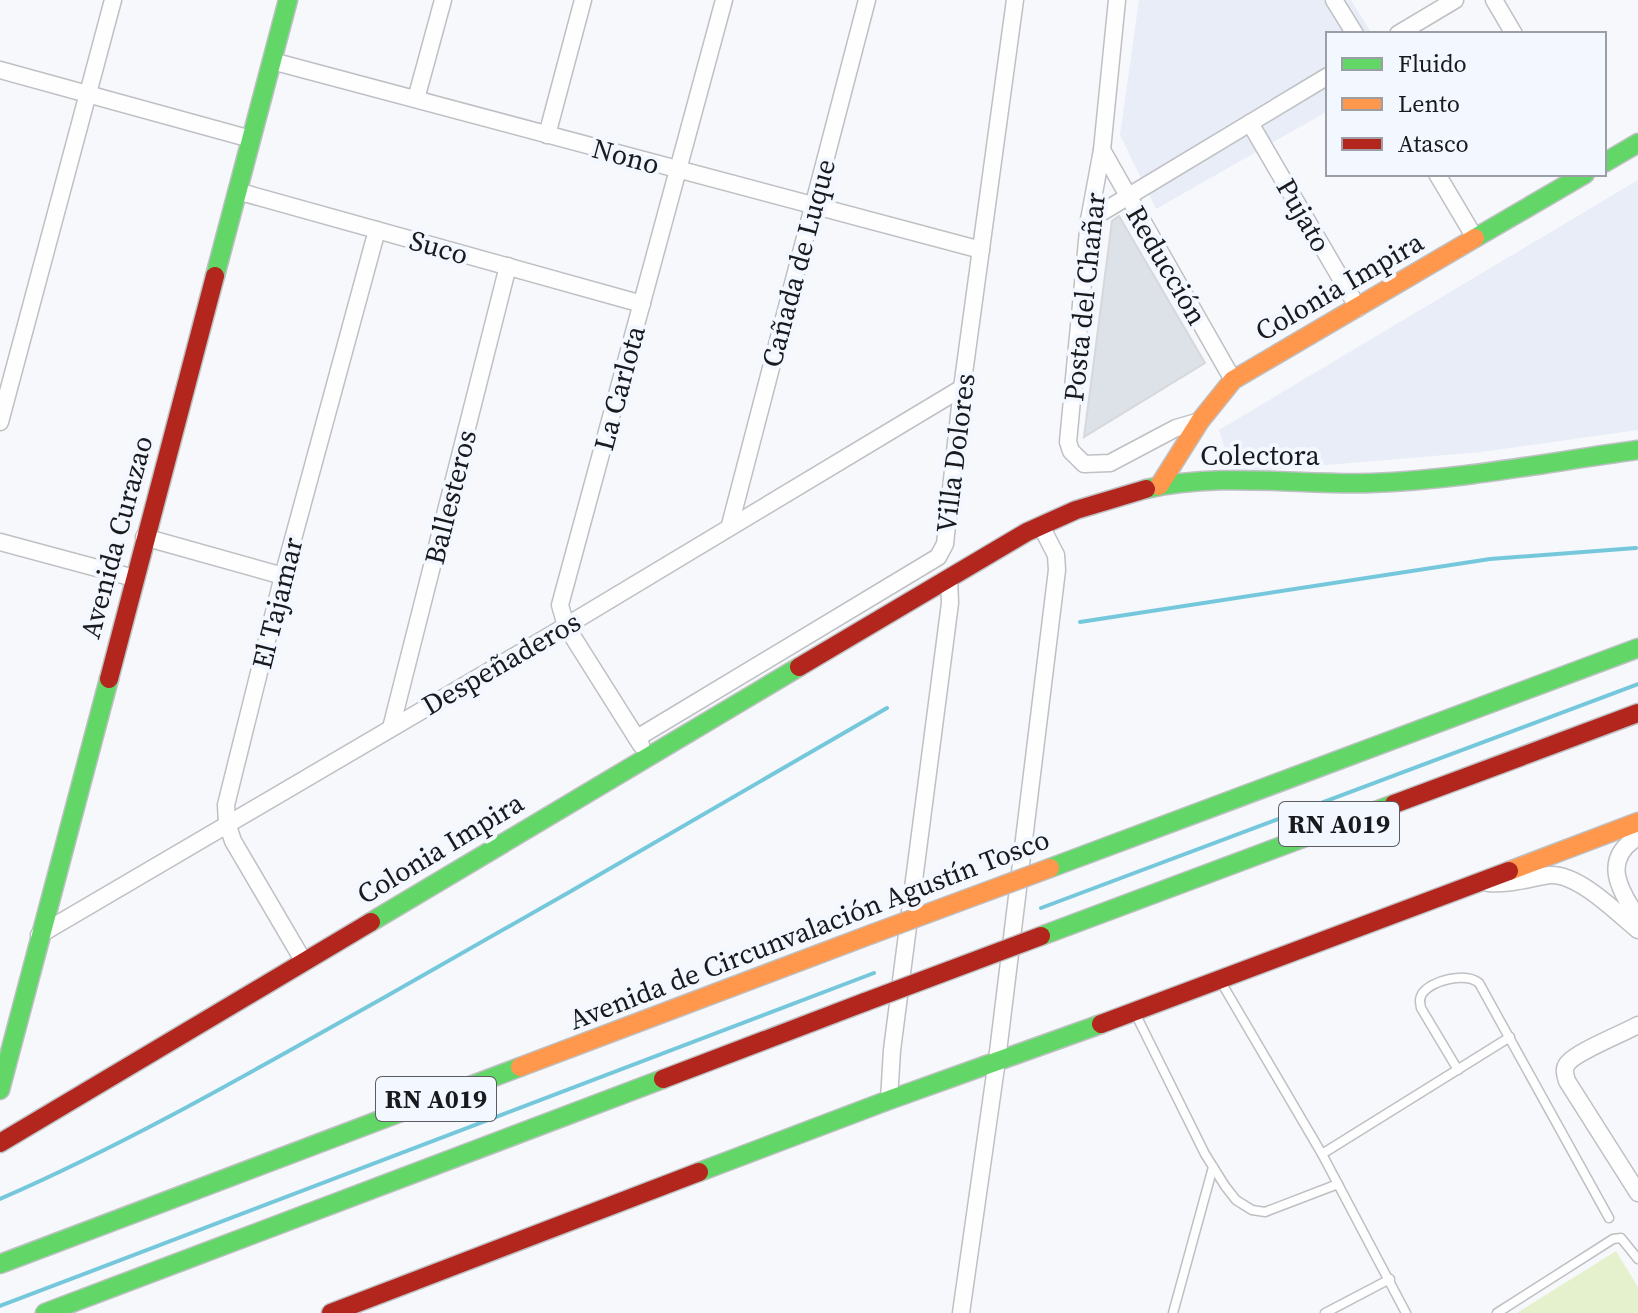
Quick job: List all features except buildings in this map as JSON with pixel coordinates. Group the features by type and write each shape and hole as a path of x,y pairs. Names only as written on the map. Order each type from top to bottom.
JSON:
{"main road":[{"name":"Avenida Curazao","path":"0,1090 288,0"},
{"path":"1606,162 1638,143"},
{"name":"Colonia Impira","path":"1159,486 1200,421 1233,380 1582,176"},
{"name":"Colectora","path":"909,604 1041,526 1096,502 1159,486 1204,481 1388,482 1638,450"},
{"name":"Colonia Impira","path":"3,1136 909,604"},
{"path":"1522,691 1638,636"},
{"name":"Avenida de Circunvalación Agustín Tosco","path":"0,1264 1638,648"},
{"name":"RN A019","path":"45,1313 1638,713"},
{"path":"331,1313 889,1100 1221,981 1545,856 1631,833"},
{"path":"57,1313 98,1293"}],"street":[{"path":"0,422 113,0"},
{"path":"416,99 443,0"},
{"path":"547,135 583,0"},
{"name":"La Carlota","path":"566,626 560,605 724,0"},
{"name":"Cañada de Luque","path":"730,525 867,0"},
{"name":"Villa Dolores","path":"637,738 938,557 945,544 962,388 1015,0"},
{"name":"Posta del Chañar","path":"1117,0 1102,150 1089,220 1068,442 1071,451 1084,464 1110,463 1176,428 1200,421"},
{"path":"1334,0 1354,32"},
{"path":"1401,32 1455,0"},
{"path":"1494,0 1513,32"},
{"name":"Nono","path":"272,61 981,250"},
{"path":"0,70 251,139"},
{"path":"1089,220 1326,77"},
{"name":"Pujato","path":"1250,123 1358,308"},
{"name":"Reducción","path":"1102,150 1233,380"},
{"path":"1438,176 1475,238"},
{"name":"Suco","path":"237,191 642,304"},
{"name":"El Tajamar","path":"227,823 226,805 283,576 377,230"},
{"name":"Ballesteros","path":"391,728 508,266"},
{"name":"Despeñaderos","path":"39,935 566,626 962,388"},
{"path":"961,1313 997,1060 1057,570 1052,544 1041,526"},
{"path":"144,537 283,576"},
{"path":"0,542 134,578"},
{"path":"889,1100 892,1050 950,603 949,578"},
{"path":"566,626 648,756"},
{"path":"227,823 233,841 304,962"},
{"path":"1631,833 1617,860 1617,873 1624,897 1638,918"},
{"path":"1545,856 1553,875"},
{"path":"1479,881 1509,883 1553,875 1575,881 1638,930"},
{"path":"1638,1025 1576,1056 1567,1063 1565,1072 1567,1081 1638,1193"}],"lane":[{"path":"1458,1070 1421,1008 1420,999 1429,989 1454,977 1473,978 1510,1037 1609,1218"},
{"path":"1221,981 1322,1154 1406,1313"},
{"path":"1134,1012 1213,1167 1236,1200 1252,1210 1265,1212 1338,1184"},
{"path":"1322,1154 1510,1037"},
{"path":"1173,1313 1213,1167"},
{"path":"1497,1313 1613,1239 1621,1238 1628,1243 1638,1259"},
{"path":"1325,1313 1390,1279"}],"shaded area":[{"path":"1139,0 1351,0 1371,32 1326,32 1326,112 1156,209 1120,135"},
{"path":"1638,180 1638,430 1481,452 1232,473 1219,430"}],"green space":[{"path":"1616,1251 1638,1287 1638,1313 1517,1313"}],"waterway":[{"path":"1080,622 1490,559 1636,548"},
{"path":"1041,908 1638,684"},
{"path":"0,1199 98,1153 242,1077 887,708"},
{"path":"0,1306 874,973"}],"traffic: fast":[{"path":"215,276 288,0"},
{"path":"1606,162 1638,143"},
{"path":"1475,238 1582,176"},
{"path":"1146,489 1230,480 1405,481 1638,450"},
{"path":"1050,868 1638,648"},
{"path":"371,922 799,667"},
{"path":"0,1090 109,679"},
{"path":"1041,936 1394,804"},
{"path":"699,1172 1101,1024"},
{"path":"0,1264 520,1067"},
{"path":"45,1313 663,1079"}],"traffic: slow":[{"path":"1159,486 1200,421 1233,380 1475,238"},
{"path":"1509,871 1638,822"},
{"path":"872,934 1050,868"},
{"path":"520,1067 872,934"}],"traffic: jam":[{"path":"109,679 215,276"},
{"path":"799,667 1027,532 1076,510 1146,489"},
{"path":"1394,804 1638,713"},
{"path":"1101,1024 1509,871"},
{"path":"0,1143 371,922"},
{"path":"865,1002 1041,936"},
{"path":"663,1079 865,1002"},
{"path":"331,1313 699,1172"}]}
